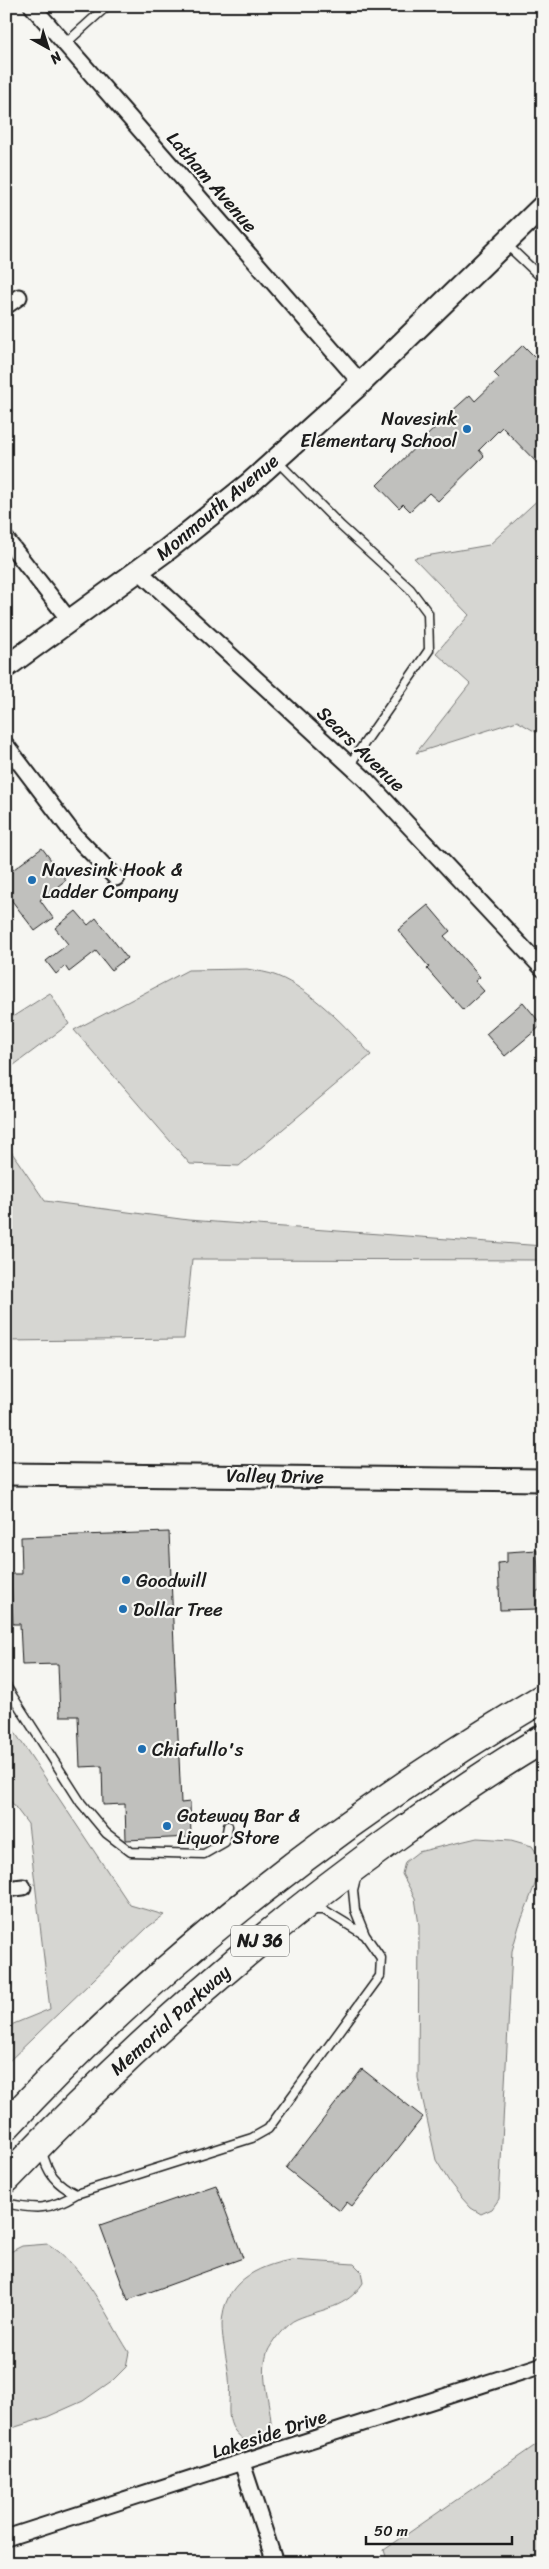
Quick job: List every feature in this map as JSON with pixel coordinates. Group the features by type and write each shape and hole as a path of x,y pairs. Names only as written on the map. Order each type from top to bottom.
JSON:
{"highway":[{"name":"Memorial Parkway","path":"6,2126 142,1994 273,1883 386,1800 543,1698"},
{"name":"Memorial Parkway","path":"6,2179 40,2143 159,2027 297,1910 442,1803 543,1738"}],"street":[{"name":"Latham Avenue","path":"32,6 361,383"},
{"name":"Monmouth Avenue","path":"6,667 139,571 249,484 361,383 543,206"},
{"path":"6,539 70,620"},
{"name":"Sears Avenue","path":"139,571 350,764 462,880 543,969"},
{"path":"6,745 76,836 116,878"},
{"name":"Valley Drive","path":"6,1474 543,1480"},
{"path":"6,1889 23,1887"},
{"name":"Lakeside Drive","path":"6,2538 543,2365"},
{"path":"242,2463 276,2563"}],"lane":[{"path":"65,44 107,6"},
{"path":"505,243 543,279"},
{"path":"275,459 341,526 410,589 428,613 429,650 350,764"},
{"path":"6,1686 81,1803 106,1833 131,1852 204,1854 225,1842 228,1826"},
{"path":"6,2203 38,2209 59,2205 76,2194 252,2138 268,2129 380,1976 381,1958 365,1935 355,1910 354,1897 360,1862"},
{"path":"297,1910 324,1910 365,1935"},
{"path":"40,2143 46,2167 53,2178 63,2188 76,2194"}],"shaded area":[{"path":"543,495 543,736 517,721 416,753 470,684 436,653 469,615 414,558 489,545"},
{"path":"247,969 274,975 302,990 328,1010 371,1055 239,1166 190,1164 74,1030 188,970"},
{"path":"50,993 69,1024 6,1071 6,1021"},
{"path":"6,1144 45,1201 188,1220 543,1246 543,1260 192,1259 184,1339 6,1341"},
{"path":"6,1719 130,1905 164,1915 148,1927 6,2064 6,2027 50,2009 28,1824 6,1795"},
{"path":"477,1838 511,1840 532,1846 540,1858 541,1869 519,1926 512,1951 499,2199 492,2209 481,2214 471,2208 461,2197 436,2160 418,2078 419,1925 415,1898 402,1874 405,1862 418,1852"},
{"path":"48,2244 73,2266 94,2293 129,2352 126,2367 113,2380 83,2401 47,2417 6,2430 6,2254 22,2246"},
{"path":"291,2260 354,2264 361,2271 363,2283 356,2292 342,2303 293,2321 279,2334 272,2344 267,2353 265,2364 271,2419 270,2441 258,2448 237,2434 230,2418 229,2377 222,2330 224,2310 228,2298 235,2287 244,2279 266,2267"},
{"path":"543,2440 543,2563 388,2563 384,2550"}],"building":[{"name":"Navesink Elementary School","path":"523,345 543,365 543,469 502,427 479,450 484,456 438,501 429,493 410,511 403,504 399,508 377,485 470,395 475,401 499,378 494,373"},
{"path":"42,848 66,880 40,900 53,918 35,931 6,893 6,875"},
{"path":"428,905 450,931 444,936 480,977 475,981 484,991 463,1010 427,969 429,967 398,930"},
{"path":"76,911 88,925 96,918 127,958 111,970 96,951 69,972 65,966 56,974 46,961 68,944 55,928"},
{"path":"523,1002 542,1025 505,1056 486,1034"},
{"path":"169,1532 181,1803 190,1802 191,1837 126,1840 125,1804 103,1805 102,1766 80,1767 78,1716 60,1716 58,1664 22,1665 20,1624 13,1624 11,1574 22,1574 21,1537"},
{"path":"537,1550 538,1574 543,1574 543,1590 537,1591 537,1609 500,1610 498,1563 507,1562 507,1552"},
{"path":"362,2069 423,2117 352,2206 347,2202 340,2211 286,2168"},
{"path":"216,2185 243,2258 128,2300 100,2225"}],"place":[{"name":"Navesink Elementary School","path":"467,429"},
{"name":"Navesink Hook & Ladder Company","path":"32,880"},
{"name":"Goodwill","path":"126,1580"},
{"name":"Dollar Tree","path":"123,1609"},
{"name":"Chiafullo's","path":"142,1749"},
{"name":"Gateway Bar & Liquor Store","path":"167,1826"}]}
